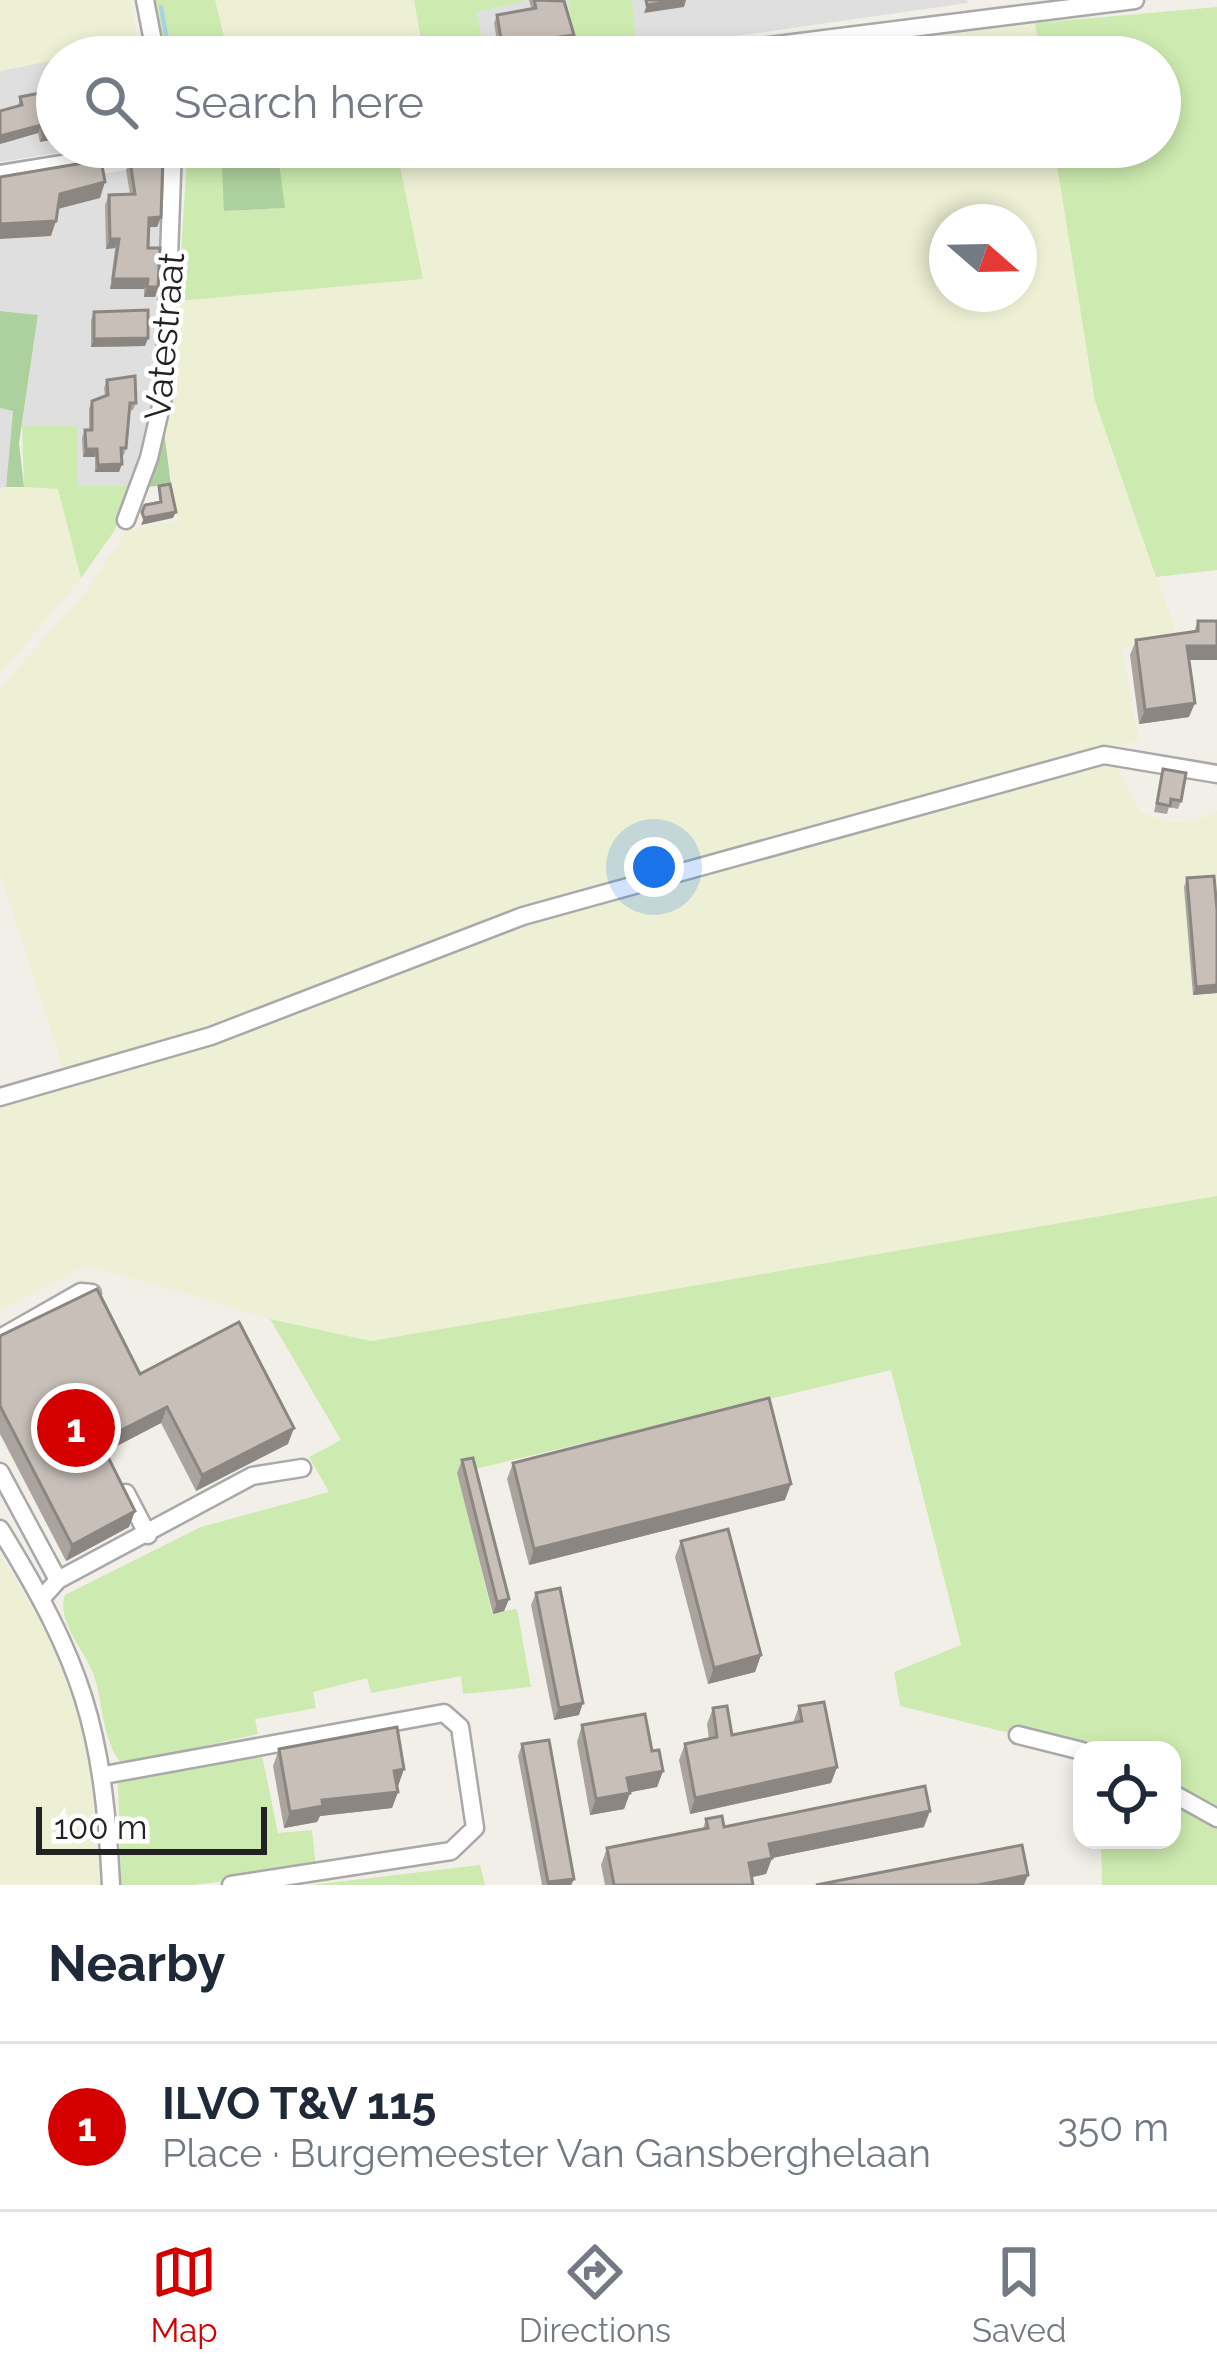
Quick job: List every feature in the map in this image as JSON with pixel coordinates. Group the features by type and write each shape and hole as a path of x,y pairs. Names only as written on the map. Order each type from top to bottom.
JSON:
{"street":[{"path":"145,0 152,36"},
{"path":"848,36 1135,0"},
{"path":"0,173 36,167"},
{"name":"Vatestraat","path":"126,520 149,458 164,393 169,168"},
{"path":"0,1097 211,1036 523,916 1104,755 1217,774"},
{"path":"0,1338 81,1292 92,1293"},
{"path":"41,1599 58,1580 252,1476 302,1468"},
{"path":"0,1472 58,1580"},
{"path":"118,1480 148,1535"},
{"path":"0,1529 78,1669 104,1775 111,1885"},
{"path":"104,1775 444,1713 460,1727 475,1828 451,1851 231,1885"},
{"path":"1018,1735 1073,1749"},
{"path":"1181,1798 1217,1818"}],"shaded area":[{"path":"524,0 568,0 574,36 482,36 477,12"},
{"path":"632,0 968,3 736,36 636,36"},
{"path":"36,63 36,156 0,162 0,71"},
{"path":"138,168 168,168 166,305 151,428 135,486 76,487 76,426 22,425 38,315 0,311 0,191"},
{"path":"0,408 13,410 6,487 0,488"}],"green space":[{"path":"0,0 131,0 137,36 36,36 36,64 0,71"},
{"path":"152,0 215,0 224,36 160,36"},
{"path":"215,0 414,0 420,36 224,36"},
{"path":"414,0 525,1 477,12 482,36 420,36"},
{"path":"568,0 632,0 636,36 574,36"},
{"path":"1217,7 1217,570 1156,577 1095,401 1057,168 1181,168 1181,36 1037,36 1035,23"},
{"path":"1035,23 1037,36 936,36"},
{"path":"186,168 222,168 225,211 284,208 279,168 400,168 423,279 178,301"},
{"path":"222,168 280,168 285,208 224,211"},
{"path":"400,168 1057,168 1095,401 1176,631 1122,648 1139,741 554,901 180,1039 65,1075 0,873 0,688 86,591 127,530 178,520 164,431 178,301 422,279"},
{"path":"0,311 38,315 19,443 24,487 6,487 13,411 0,408"},
{"path":"22,425 77,426 77,486 135,486 113,533 81,578 58,489 24,487"},
{"path":"164,431 171,485 145,487"},
{"path":"0,488 58,488 81,578 0,674"},
{"path":"1101,765 1116,766 1141,812 1169,822 1197,821 1217,810 1217,1196 371,1341 270,1319 87,1265 0,1311 0,1105 270,1023 545,915"},
{"path":"1217,1196 1217,1885 1102,1885 1101,1849 1181,1849 1181,1741 1073,1741 1073,1749 900,1706 894,1672 961,1645 891,1370 458,1473 492,1613 517,1609 531,1687 463,1694 461,1676 371,1693 367,1678 313,1692 316,1708 255,1719 258,1734 122,1764 106,1732 93,1673 64,1615 65,1595 201,1527 329,1492 309,1457 341,1440 270,1319 371,1341"},
{"path":"0,1553 63,1660 80,1705 92,1754 100,1885 0,1885"},
{"path":"262,1755 278,1833 312,1830 316,1868 195,1885 121,1885 118,1783"},
{"path":"480,1865 485,1885 311,1885"}],"building":[{"path":"534,0 564,1 574,35 500,36 497,15 536,8"},
{"path":"36,94 36,126 0,136 0,111 22,105 20,97"},
{"path":"53,168 102,168 105,182 60,194 56,221 0,224 0,177"},
{"path":"131,168 163,168 161,217 149,218 148,248 160,248 158,287 147,287 148,279 113,279 119,239 110,239 109,195 135,194"},
{"path":"148,310 148,338 94,339 94,312"},
{"path":"135,376 136,403 130,403 122,464 98,465 97,449 86,449 92,401 108,395 107,380"},
{"path":"170,484 176,512 144,518 145,505 161,502 159,486"},
{"path":"1198,621 1217,621 1217,646 1187,646 1195,703 1145,710 1136,640 1198,631"},
{"path":"1163,769 1186,773 1181,801 1171,799 1170,806 1157,803"},
{"path":"1214,876 1217,985 1196,987 1187,878"},
{"path":"97,1289 140,1374 239,1322 294,1428 202,1475 167,1407 100,1441 135,1511 72,1545 0,1406 0,1336"},
{"path":"769,1398 791,1484 534,1549 513,1463"},
{"path":"473,1458 509,1599 497,1602 462,1460"},
{"path":"728,1529 761,1655 714,1668 681,1541"},
{"path":"560,1588 583,1703 559,1708 536,1593"},
{"path":"824,1702 837,1767 695,1798 685,1744 717,1737 713,1708 727,1706 732,1735 802,1721 799,1706"},
{"path":"645,1714 652,1751 659,1750 663,1771 627,1778 630,1793 596,1799 582,1725"},
{"path":"397,1727 404,1769 394,1771 398,1792 322,1800 323,1806 290,1812 279,1749"},
{"path":"549,1740 574,1879 548,1882 522,1744"},
{"path":"925,1786 930,1811 769,1844 772,1858 749,1863 753,1885 614,1885 607,1848 708,1828 706,1819 722,1816 724,1827"},
{"path":"1022,1845 1028,1875 978,1885 816,1885"}],"waterway":[{"path":"161,7 166,36"}],"place":[{"name":"ILVO T&V 115","path":"76,1428"}]}
